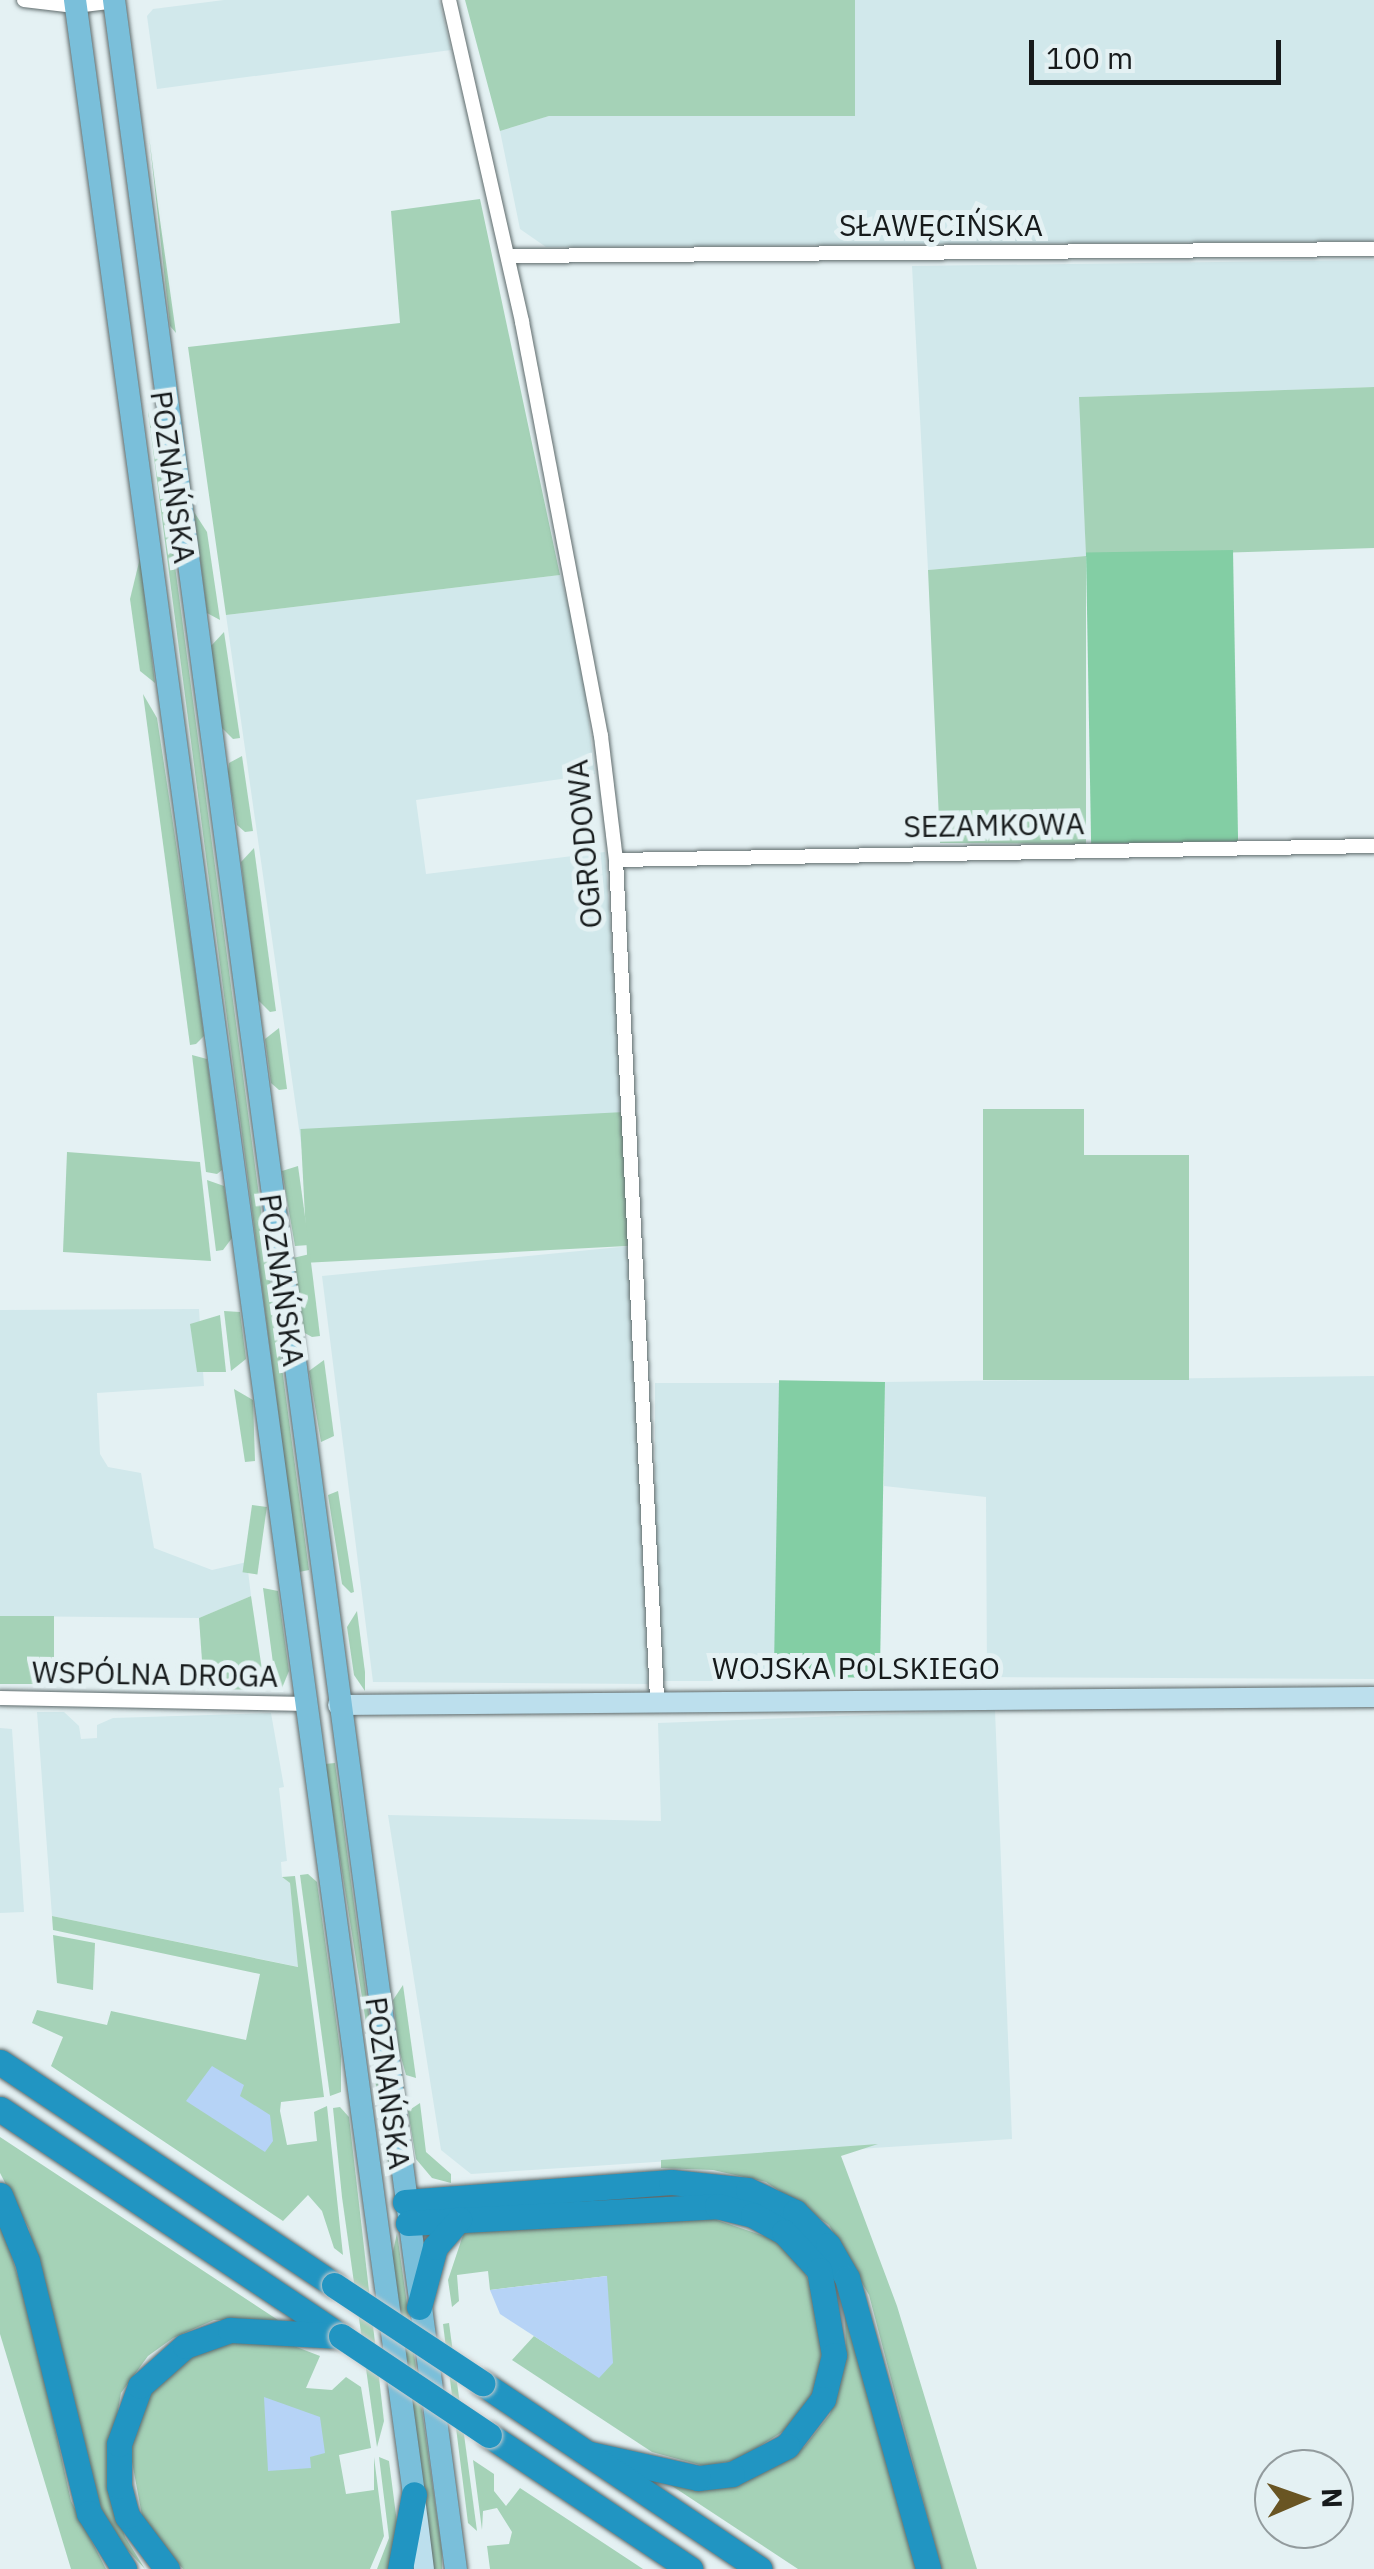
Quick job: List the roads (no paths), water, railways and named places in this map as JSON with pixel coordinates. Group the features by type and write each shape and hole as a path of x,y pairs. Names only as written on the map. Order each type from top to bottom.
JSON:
{"highway":[{"path":"0,2062 760,2569"},
{"path":"0,2109 690,2569"},
{"path":"406,2212 671,2182 748,2190 795,2212 828,2245 847,2278 928,2569"},
{"path":"0,2194 26,2260 88,2512 124,2569"},
{"path":"406,2212 460,2218 716,2206 754,2214 784,2232 819,2270 834,2356 823,2399 788,2446 761,2464 698,2478 590,2454"},
{"path":"420,2307 435,2248 460,2218"},
{"path":"167,2569 144,2546 118,2486 118,2444 140,2386 174,2353 230,2330 340,2336"},
{"path":"400,2569 414,2494"}],"main road":[{"name":"POZNAŃSKA","path":"114,0 456,2569"},
{"name":"POZNAŃSKA","path":"75,3 414,2494"},
{"path":"376,2216 406,2212"}],"street":[{"path":"24,0 123,0"},
{"name":"OGRODOWA","path":"449,0 508,256 584,630 616,860 657,1698"},
{"name":"SŁAWĘCIŃSKA","path":"508,256 1374,250"},
{"name":"SEZAMKOWA","path":"616,860 1374,846"},
{"name":"WOJSKA POLSKIEGO","path":"338,1705 657,1698 1374,1696"},
{"name":"WSPÓLNA DROGA","path":"0,1698 308,1704"},
{"name":"POZNAŃSKA","path":"414,2494 424,2569"}],"water":[{"path":"212,2066 244,2085 240,2096 270,2115 273,2141 265,2152 186,2101"},
{"path":"607,2276 613,2363 599,2378 500,2314 490,2290"},
{"path":"264,2397 320,2417 325,2453 310,2457 311,2468 268,2471"}]}
